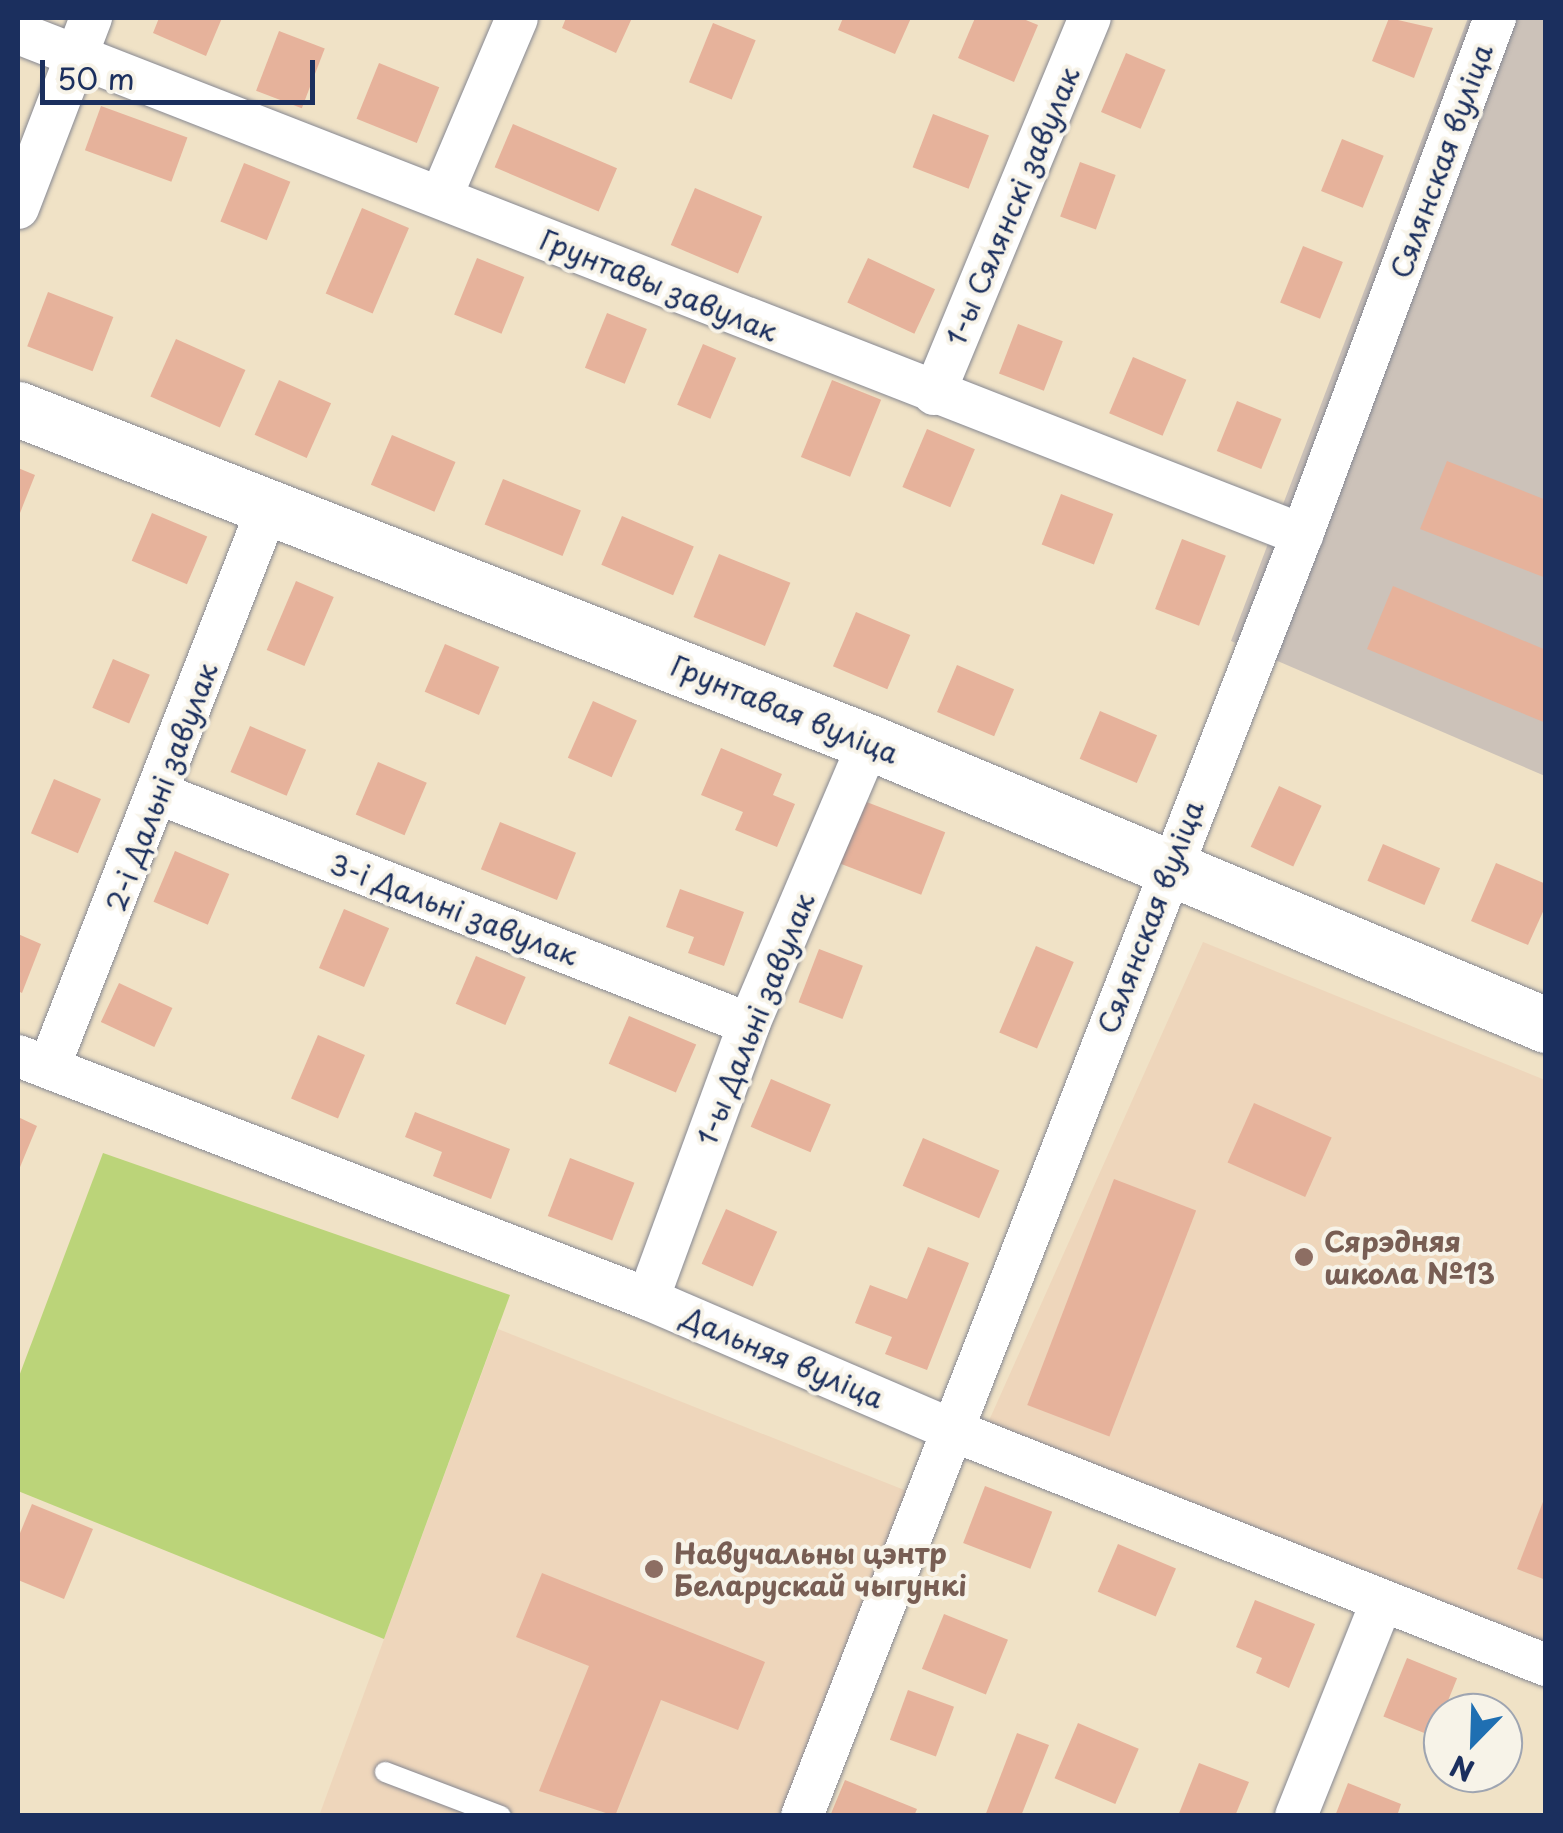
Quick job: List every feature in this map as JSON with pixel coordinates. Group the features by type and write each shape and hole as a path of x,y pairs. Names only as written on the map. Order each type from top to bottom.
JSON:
{"main road":[{"name":"Грунтавая вуліца","path":"18,408 869,742 1546,1025"}],"street":[{"path":"441,197 517,18"},
{"name":"1-ы Сялянскі завулак","path":"934,394 1090,18"},
{"name":"Сялянская вуліца","path":"802,1816 954,1431 1168,868 1302,535 1495,18"},
{"name":"Грунтавы завулак","path":"18,33 84,36 441,197 934,394 1302,535"},
{"path":"18,208 84,36"},
{"name":"2-і Дальні завулак","path":"33,1062 160,794 269,505"},
{"name":"1-ы Дальні завулак","path":"648,1299 748,1024 869,742"},
{"name":"3-і Дальні завулак","path":"160,794 748,1024"},
{"name":"Дальняя вуліца","path":"33,1062 648,1299 954,1431 1546,1666"},
{"path":"1296,1816 1381,1603"}],"lane":[{"path":"385,1772 501,1816"}],"shaded area":[{"path":"1468,18 1545,18 1545,776 1231,641"},
{"name":"Сярэдняя школа №13","path":"1203,942 1545,1080 1545,1648 983,1434"},
{"name":"Навучальны цэнтр Беларускай чыгункі","path":"498,1329 927,1499 802,1815 319,1816"}],"green space":[{"path":"103,1153 510,1295 384,1639 18,1491 18,1379"}],"building":[{"path":"159,18 222,18 206,56 153,33"},
{"path":"566,18 632,18 616,53 562,28"},
{"path":"843,18 911,18 895,54 838,30"},
{"path":"975,18 1021,18 1038,25 1014,82 958,58"},
{"path":"1389,18 1433,28 1414,78 1372,61"},
{"path":"713,23 756,40 732,100 689,82"},
{"path":"279,31 325,49 302,108 256,91"},
{"path":"1126,53 1166,70 1141,129 1101,112"},
{"path":"379,63 439,87 417,143 357,119"},
{"path":"101,106 187,137 171,182 85,150"},
{"path":"933,114 989,136 969,189 913,167"},
{"path":"513,124 617,168 599,211 495,167"},
{"path":"1342,139 1384,156 1363,208 1321,191"},
{"path":"1080,162 1116,175 1096,229 1060,217"},
{"path":"244,163 290,182 267,240 220,221"},
{"path":"695,188 762,217 738,274 671,245"},
{"path":"362,208 409,228 373,314 326,294"},
{"path":"1303,246 1343,262 1320,319 1280,303"},
{"path":"477,258 524,277 501,334 454,315"},
{"path":"868,258 935,289 914,334 847,302"},
{"path":"48,292 113,317 93,371 27,346"},
{"path":"607,313 647,329 625,384 585,368"},
{"path":"1018,324 1063,341 1044,391 999,373"},
{"path":"176,339 245,370 220,427 150,397"},
{"path":"703,344 736,358 710,419 677,405"},
{"path":"1133,357 1186,380 1163,436 1109,413"},
{"path":"279,380 331,403 307,458 255,435"},
{"path":"832,380 881,400 850,477 801,457"},
{"path":"1237,401 1282,419 1261,469 1217,451"},
{"path":"927,429 975,449 950,507 902,487"},
{"path":"392,435 456,462 434,512 371,485"},
{"path":"1447,461 1546,500 1546,578 1420,529"},
{"path":"18,468 35,475 18,518"},
{"path":"503,479 581,510 563,556 485,524"},
{"path":"1061,494 1113,514 1094,564 1042,544"},
{"path":"152,513 207,536 187,584 132,561"},
{"path":"622,516 694,546 673,595 601,565"},
{"path":"1182,539 1226,556 1199,626 1155,609"},
{"path":"719,554 790,583 765,646 694,617"},
{"path":"296,581 334,597 304,666 267,650"},
{"path":"1393,586 1546,650 1546,723 1367,649"},
{"path":"856,612 910,635 887,689 833,666"},
{"path":"445,644 499,667 479,715 425,692"},
{"path":"113,659 150,675 129,723 92,708"},
{"path":"957,665 1014,689 994,736 937,712"},
{"path":"593,701 637,721 612,777 568,758"},
{"path":"1100,711 1157,735 1137,783 1080,759"},
{"path":"250,726 306,750 287,796 230,772"},
{"path":"721,748 782,774 773,795 795,804 777,847 735,830 743,812 701,795"},
{"path":"378,762 427,783 405,835 356,814"},
{"path":"54,779 101,799 78,853 31,833"},
{"path":"1279,786 1322,806 1293,867 1251,847"},
{"path":"864,801 945,832 921,895 840,864"},
{"path":"500,822 576,853 557,900 481,869"},
{"path":"1383,844 1440,868 1424,905 1367,881"},
{"path":"175,851 229,874 208,925 154,902"},
{"path":"1496,863 1546,884 1546,905 1528,945 1471,921"},
{"path":"680,889 744,912 724,966 688,953 694,937 666,927"},
{"path":"344,909 389,928 364,987 319,968"},
{"path":"18,934 41,944 22,993 18,991"},
{"path":"1036,946 1074,962 1037,1049 999,1033"},
{"path":"819,949 863,966 842,1019 799,1002"},
{"path":"476,956 526,977 505,1025 456,1004"},
{"path":"119,983 172,1008 154,1047 101,1022"},
{"path":"629,1016 696,1045 676,1092 609,1064"},
{"path":"318,1035 365,1055 338,1118 291,1099"},
{"path":"771,1079 831,1104 811,1152 751,1127"},
{"path":"1254,1103 1332,1138 1305,1197 1228,1162"},
{"path":"415,1112 510,1149 491,1199 433,1176 442,1152 405,1137"},
{"path":"18,1117 37,1126 18,1172"},
{"path":"923,1138 999,1170 979,1218 903,1186"},
{"path":"570,1158 634,1183 612,1241 548,1216"},
{"path":"1114,1179 1196,1211 1109,1436 1027,1405"},
{"path":"726,1209 777,1232 753,1287 702,1264"},
{"path":"928,1247 969,1263 927,1370 885,1354 892,1337 855,1323 870,1285 907,1299"},
{"path":"985,1486 1052,1512 1030,1569 963,1543"},
{"path":"1546,1494 1546,1580 1517,1569"},
{"path":"32,1504 93,1529 64,1599 18,1580 18,1538"},
{"path":"1118,1544 1176,1569 1156,1616 1098,1592"},
{"path":"542,1573 765,1662 738,1730 661,1700 615,1816 539,1791 589,1666 516,1637"},
{"path":"1255,1600 1315,1624 1289,1688 1256,1673 1262,1658 1236,1647"},
{"path":"944,1614 1008,1640 986,1695 922,1669"},
{"path":"1407,1658 1457,1678 1451,1693 1423,1693 1423,1732 1383,1716"},
{"path":"908,1690 954,1707 936,1757 890,1740"},
{"path":"1078,1723 1139,1749 1115,1804 1055,1778"},
{"path":"1017,1733 1049,1745 1021,1816 985,1816"},
{"path":"1199,1763 1249,1782 1235,1816 1178,1816"},
{"path":"845,1780 917,1809 914,1816 830,1816"},
{"path":"1348,1783 1401,1804 1397,1816 1335,1816"}],"place":[{"name":"Сярэдняя школа №13","path":"1304,1257"},
{"name":"Навучальны цэнтр Беларускай чыгункі","path":"654,1569"}]}
